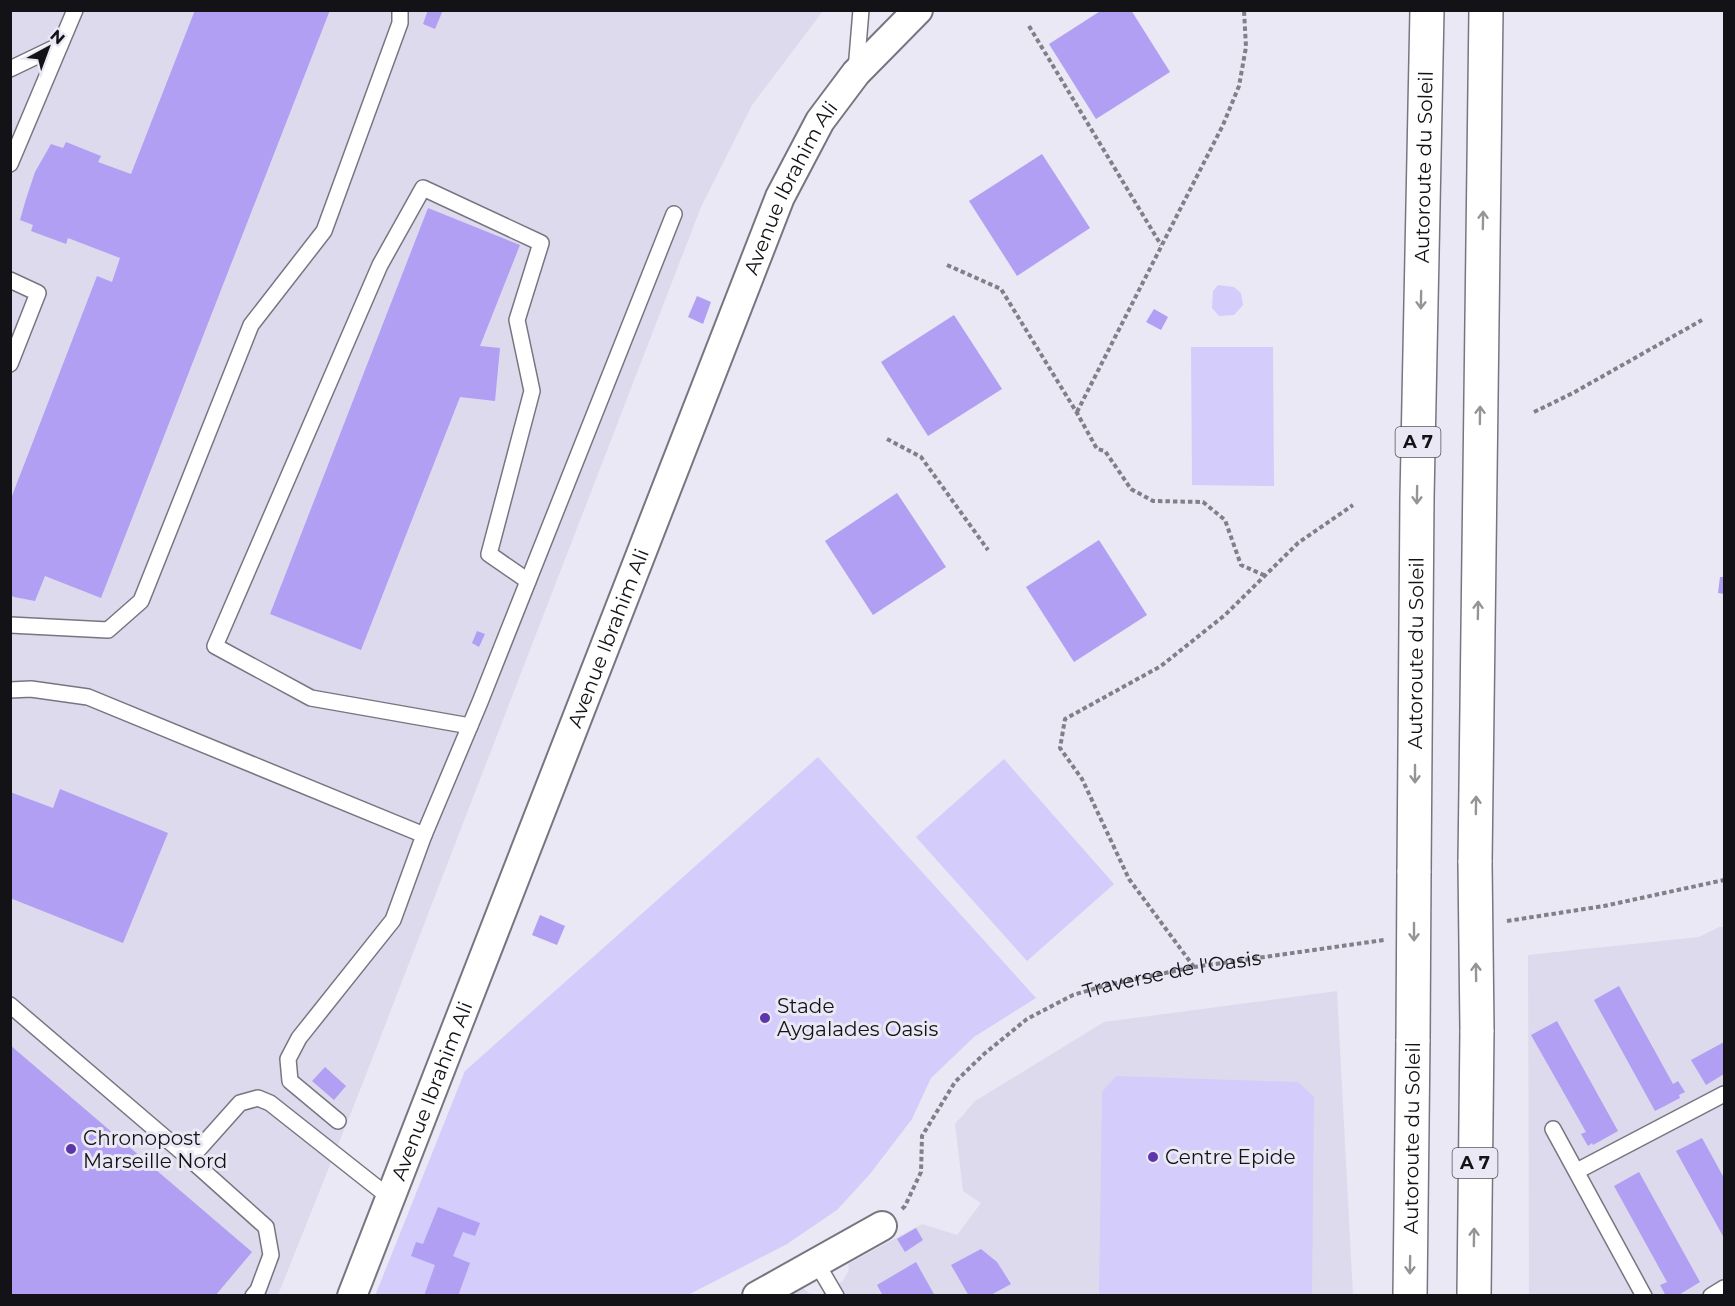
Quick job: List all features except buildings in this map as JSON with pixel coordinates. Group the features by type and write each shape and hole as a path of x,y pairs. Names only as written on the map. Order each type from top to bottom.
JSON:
{"highway":[{"name":"Autoroute du Soleil","path":"1410,1296 1417,486 1427,10"},
{"name":"A 7","path":"1473,1296 1477,1030 1475,863 1486,10"}],"street":[{"name":"Avenue Ibrahim Ali","path":"352,1296 780,197 819,120 856,73 918,10"},
{"path":"757,1296 882,1227"}],"lane":[{"path":"10,164 75,10"},
{"path":"10,625 108,630 141,601 252,325 324,231 400,23 400,10"},
{"path":"856,73 861,10"},
{"path":"10,69 60,45"},
{"path":"470,726 311,698 215,646 380,265 423,188 541,243 517,321 532,391 489,554 528,581"},
{"path":"338,1121 290,1081 288,1059 299,1038 393,920 424,835 470,726 674,214"},
{"path":"10,280 38,292 10,364"},
{"path":"10,690 31,689 88,697 424,835"},
{"path":"10,1005 190,1158 266,1227 271,1255 258,1290 253,1296"},
{"path":"1577,1171 1725,1094"},
{"path":"190,1158 240,1103 258,1098 270,1103 389,1197"},
{"path":"1553,1129 1644,1296"},
{"path":"816,1262 836,1296"},
{"path":"1711,1296 1725,1288"}],"path":[{"path":"1077,412 1223,125 1239,86 1246,47 1244,10"},
{"path":"1029,26 1161,245"},
{"path":"947,265 1001,289 1077,412 1097,449 1106,451 1131,489 1153,501 1203,502 1225,520 1241,566 1267,576"},
{"path":"1534,412 1573,393 1702,320"},
{"path":"887,439 921,458 988,550"},
{"path":"1194,967 1129,879 1082,779 1060,748 1065,719 1161,666 1225,615 1298,543 1353,506"},
{"path":"1502,922 1604,906 1725,880"},
{"name":"Traverse de l'Oasis","path":"882,1227 905,1206 921,1172 922,1136 955,1082 984,1054 1027,1019 1073,995 1107,985 1194,967 1388,939"}],"shaded area":[{"path":"10,11 823,11 752,105 701,207 362,1085 278,1295 11,1295"},
{"path":"1218,285 1234,287 1241,293 1243,305 1234,315 1219,316 1212,308 1213,291"},
{"path":"1191,347 1273,347 1274,486 1192,485"},
{"name":"Stade Aygalades Oasis","path":"818,757 1036,998 974,1037 931,1078 912,1119 870,1174 837,1210 787,1244 688,1295 375,1296 465,1071"},
{"path":"1004,759 1114,884 1027,961 916,837"},
{"path":"1719,927 1724,927 1724,1295 1529,1295 1528,955 1699,937"},
{"name":"Centre Epide","path":"1337,991 1353,1295 787,1296 803,1288 809,1293 822,1294 843,1281 849,1270 848,1264 922,1224 957,1235 981,1203 963,1191 955,1124 975,1101 1104,1022"},
{"path":"1116,1076 1298,1082 1314,1097 1312,1295 1099,1295 1102,1092"}],"place":[{"name":"Stade Aygalades Oasis","path":"765,1018"},
{"name":"Chronopost Marseille Nord","path":"71,1149"},
{"name":"Centre Epide","path":"1153,1157"}]}
